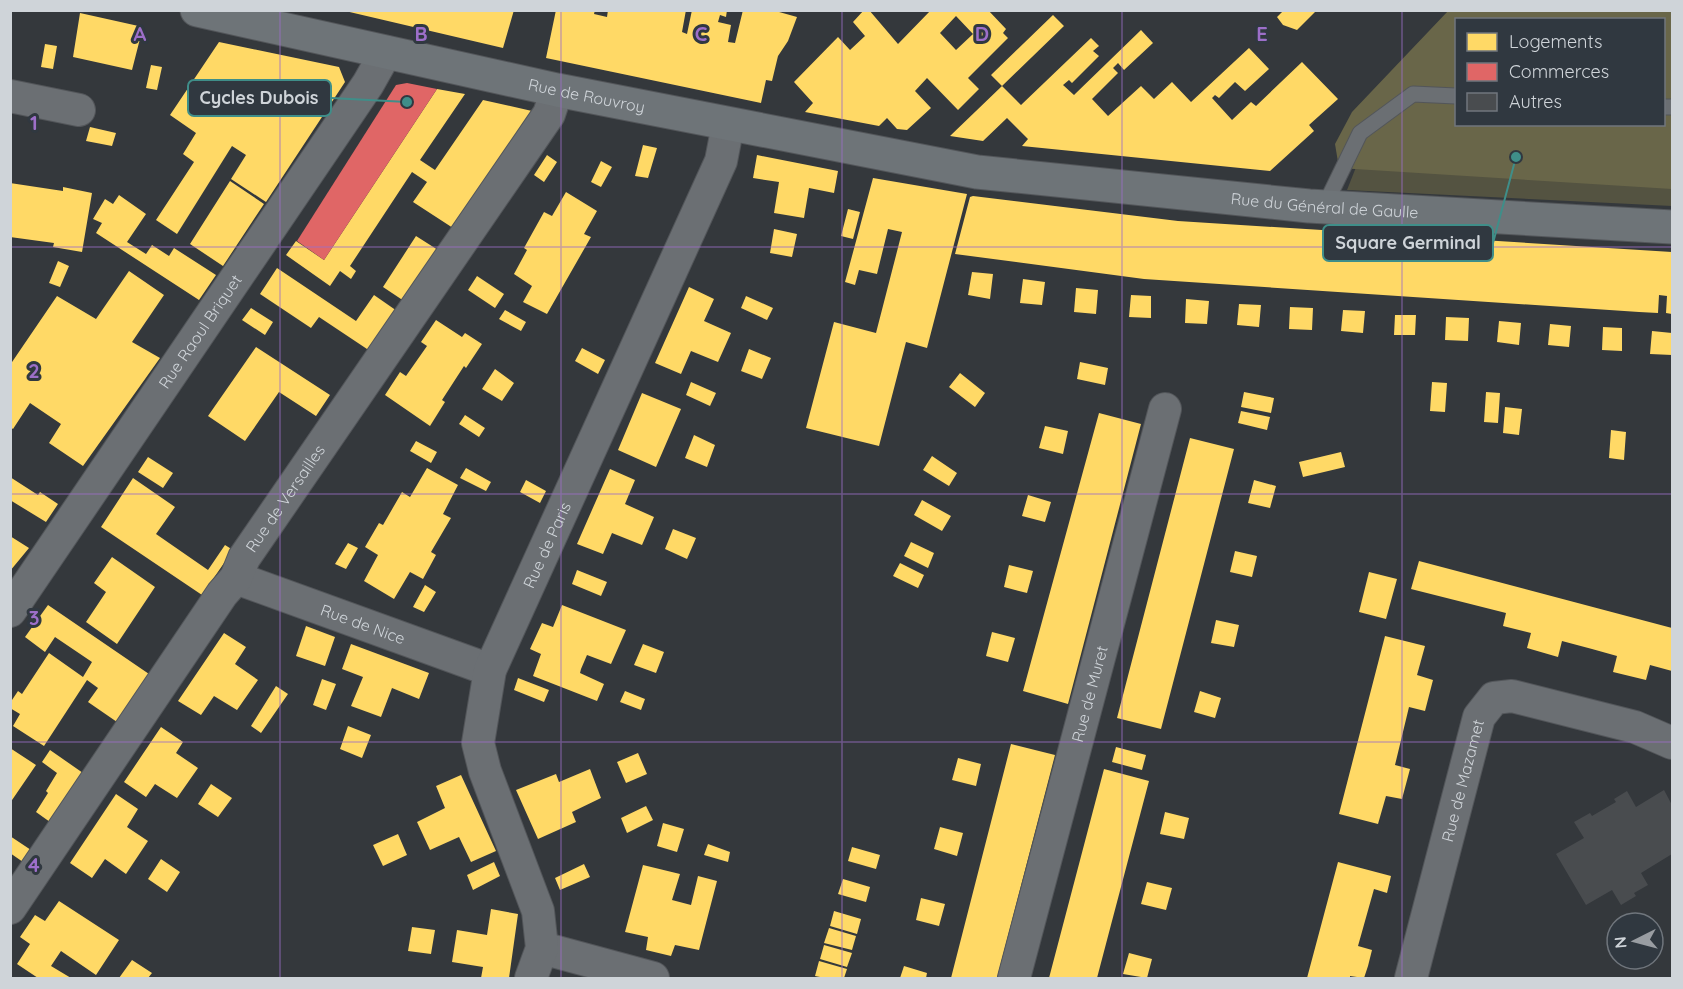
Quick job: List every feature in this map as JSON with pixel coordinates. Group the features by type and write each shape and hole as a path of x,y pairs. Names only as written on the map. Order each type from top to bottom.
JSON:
{"street":[{"name":"Rue de Rouvroy","path":"197,10 556,90 728,125 977,171"},
{"name":"Rue Raoul Briquet","path":"10,610 368,84 386,52"},
{"name":"Rue de Versailles","path":"10,908 222,594 236,578 244,558 549,114 556,90"},
{"path":"10,96 79,110"},
{"name":"Rue de Paris","path":"531,978 542,948 538,911 485,771 478,743 490,670 721,161 728,125"},
{"name":"Rue du Général de Gaulle","path":"977,171 1324,207 1672,227"},
{"name":"Rue de Muret","path":"1014,978 1165,409"},
{"name":"Rue de Nice","path":"236,578 490,670"},
{"name":"Rue de Mazamet","path":"1411,978 1479,717 1494,698 1512,696 1635,727 1672,743"},
{"path":"542,948 653,978"}],"lane":[{"path":"1324,207 1360,133 1413,94 1455,96"}],"shaded area":[{"path":"1448,11 1672,11 1672,189 1339,168 1335,144 1352,112"},
{"path":"1392,76 1455,123 1455,126 1665,126 1672,94 1672,206 1347,190"}],"building: Logements":[{"path":"341,10 514,10 503,48"},
{"path":"556,10 595,10 594,14 607,17 608,10 686,10 682,32 687,34 692,10 727,10 726,17 720,15 718,22 731,25 728,42 735,43 743,10 772,10 797,17 788,41 778,56 772,81 766,80 761,103 546,58"},
{"path":"864,10 869,10 898,44 931,10 988,10 1006,29 1003,33 1008,38 968,78 979,89 958,110 927,78 915,91 931,108 907,130 897,129 887,118 879,126 805,112 813,103 794,82 838,37 850,50 865,36 853,22","holes":["956,16 973,34 956,50 940,33"]},
{"path":"1284,10 1317,10 1297,30 1283,25 1277,17"},
{"path":"80,13 143,27 132,70 73,57"},
{"path":"1053,15 1064,26 1002,86 991,75"},
{"path":"1141,30 1153,43 1124,70 1118,63 1113,68 1118,73 1092,99 1108,116 1141,86 1154,99 1172,82 1191,102 1249,48 1269,69 1245,91 1235,82 1219,98 1215,95 1212,98 1232,120 1251,102 1256,106 1302,62 1338,99 1309,125 1314,131 1270,171 1022,146 1028,139 1007,118 983,141 950,136 1002,86 1021,105 1091,38 1099,46 1093,51 1099,56 1072,83 1069,80 1063,85 1074,95"},
{"path":"219,42 339,67 345,82 266,202 231,179 246,155 232,146 177,234 156,220 194,162 183,154 196,133 170,115"},
{"path":"45,44 57,46 53,69 41,67"},
{"path":"151,65 162,67 157,90 146,88"},
{"path":"437,89 465,94 420,160 435,170 483,100 532,111 453,228 413,202 427,182 412,172 350,266 356,271 351,279 340,271 330,286 286,255 296,241 324,260"},
{"path":"90,127 116,133 112,146 86,141"},
{"path":"643,145 657,148 648,178 635,176"},
{"path":"547,155 557,162 544,182 534,175"},
{"path":"757,155 838,171 834,193 809,188 804,218 774,213 779,182 753,178"},
{"path":"601,161 612,167 601,187 591,182"},
{"path":"873,178 967,194 927,348 906,342 879,446 806,428 834,322 876,333 902,232 888,229 877,274 859,270 855,285 845,282"},
{"path":"230,181 264,204 223,266 190,244"},
{"path":"10,183 63,191 63,187 92,193 82,252 53,247 54,243 10,237"},
{"path":"566,192 597,211 584,234 591,237 547,314 523,302 532,286 514,274 527,250 524,248 544,212 552,216"},
{"path":"119,195 146,214 127,242 146,254 152,245 169,256 174,248 216,275 199,300 96,233 102,223 93,219 105,199 113,204"},
{"path":"970,197 1178,221 1672,252 1672,314 1666,313 1667,296 1659,295 1658,313 1639,312 1144,279 955,254"},
{"path":"848,209 860,212 853,239 841,236"},
{"path":"774,229 797,234 792,257 770,253"},
{"path":"416,236 438,250 404,301 383,287"},
{"path":"58,261 69,266 60,287 49,283"},
{"path":"277,268 356,321 374,295 397,311 370,351 319,317 311,328 260,294"},
{"path":"129,271 164,295 132,342 160,358 83,466 49,443 61,424 30,403 13,429 10,427 10,365 57,296 96,319"},
{"path":"972,272 993,274 990,299 968,295"},
{"path":"477,276 504,294 495,308 468,290"},
{"path":"1023,279 1045,282 1042,305 1020,303"},
{"path":"689,287 714,299 704,321 731,333 718,362 691,351 681,374 655,363"},
{"path":"1076,288 1098,290 1096,314 1074,312"},
{"path":"1131,295 1151,296 1151,318 1129,317"},
{"path":"746,296 773,308 767,320 741,308"},
{"path":"1186,299 1209,301 1207,324 1185,323"},
{"path":"1239,304 1261,305 1259,327 1237,325"},
{"path":"1290,307 1313,308 1312,330 1289,329"},
{"path":"251,308 273,322 265,335 242,320"},
{"path":"505,310 526,322 521,331 499,319"},
{"path":"1343,310 1365,311 1363,333 1341,331"},
{"path":"1395,315 1416,315 1415,335 1394,335"},
{"path":"1446,317 1469,318 1468,341 1445,340"},
{"path":"436,320 462,337 465,333 482,344 466,368 464,366 442,400 445,402 430,426 385,395 400,372 406,376 427,346 421,342"},
{"path":"1499,321 1521,323 1519,345 1497,342"},
{"path":"1550,324 1571,326 1569,347 1548,345"},
{"path":"1603,327 1622,328 1622,351 1602,350"},
{"path":"1652,331 1672,333 1672,355 1650,354"},
{"path":"256,347 330,395 316,416 279,392 245,441 208,416"},
{"path":"582,348 605,360 598,374 575,361"},
{"path":"749,349 771,358 762,379 741,371"},
{"path":"1080,362 1108,368 1105,385 1077,379"},
{"path":"495,369 514,383 502,401 482,389"},
{"path":"960,373 985,393 975,407 949,387"},
{"path":"691,382 716,393 710,406 686,395"},
{"path":"1432,382 1447,383 1445,412 1430,411"},
{"path":"1244,392 1274,398 1271,413 1241,407"},
{"path":"1486,392 1500,393 1498,423 1484,422"},
{"path":"642,393 681,409 656,467 618,450"},
{"path":"1505,407 1522,409 1519,435 1503,433"},
{"path":"1241,411 1270,417 1267,430 1238,423"},
{"path":"1099,413 1141,424 1068,704 1023,691"},
{"path":"465,415 485,428 479,437 459,424"},
{"path":"1045,426 1068,431 1063,454 1039,448"},
{"path":"1611,430 1626,432 1624,460 1609,458"},
{"path":"694,435 715,445 707,467 685,458"},
{"path":"1190,438 1234,449 1161,729 1117,718"},
{"path":"416,441 437,452 431,463 410,451"},
{"path":"1341,452 1345,467 1303,477 1299,462"},
{"path":"932,456 957,473 949,486 923,470"},
{"path":"148,457 173,473 163,488 138,472"},
{"path":"427,468 458,485 443,514 451,518 431,552 436,555 423,579 410,572 394,599 364,581 378,555 365,547 379,523 383,525 402,492 410,497"},
{"path":"466,468 491,482 486,491 460,478"},
{"path":"610,469 635,480 625,504 654,517 642,545 612,533 603,554 577,544"},
{"path":"10,477 38,495 40,492 58,504 46,522 10,500"},
{"path":"133,478 175,507 156,534 208,570 225,545 233,550 202,595 101,527"},
{"path":"526,480 546,491 540,503 520,492"},
{"path":"1254,480 1276,486 1270,508 1248,503"},
{"path":"1028,495 1051,502 1045,522 1022,516"},
{"path":"922,500 951,516 942,531 914,515"},
{"path":"673,529 696,538 687,559 665,549"},
{"path":"10,536 29,548 10,571"},
{"path":"911,542 934,553 928,568 904,556"},
{"path":"348,543 358,548 346,569 335,564"},
{"path":"1235,551 1257,556 1252,577 1230,572"},
{"path":"112,557 155,587 117,644 86,622 106,592 94,583"},
{"path":"1419,561 1672,628 1672,671 1650,665 1646,680 1613,672 1617,656 1592,649 1562,641 1558,657 1527,648 1531,633 1503,626 1506,613 1411,589"},
{"path":"900,563 924,575 918,588 893,576"},
{"path":"1009,565 1033,571 1027,593 1004,587"},
{"path":"577,570 607,582 601,596 572,584"},
{"path":"1369,572 1397,579 1386,619 1359,612"},
{"path":"425,585 436,592 424,612 413,607"},
{"path":"48,605 149,674 117,722 88,702 98,688 87,680 44,746 13,726 20,714 10,708 10,703 18,691 22,694 49,653 83,677 92,662 55,637 45,652 25,637"},
{"path":"562,605 626,630 611,664 587,655 581,669 580,673 604,684 597,701 533,676 541,654 530,649 542,623 553,627"},
{"path":"1216,620 1239,625 1234,647 1211,643"},
{"path":"306,626 335,637 325,666 296,656"},
{"path":"992,632 1015,638 1008,662 986,656"},
{"path":"224,633 246,647 235,664 258,680 237,710 214,696 201,715 178,701"},
{"path":"1385,636 1425,646 1417,675 1433,680 1425,711 1409,707 1395,765 1410,769 1402,799 1386,796 1378,824 1339,814"},
{"path":"351,644 429,673 419,699 392,688 381,717 351,706 363,677 342,669"},
{"path":"643,644 664,652 656,673 634,665"},
{"path":"518,678 549,690 544,702 514,690"},
{"path":"322,679 336,684 326,710 313,705"},
{"path":"276,686 288,694 261,733 251,726"},
{"path":"625,691 645,699 641,710 620,702"},
{"path":"1200,691 1221,698 1215,718 1194,712"},
{"path":"348,726 371,735 362,758 340,749"},
{"path":"161,727 183,742 176,753 198,768 177,798 155,784 146,797 124,782"},
{"path":"1011,744 1055,755 997,978 951,978"},
{"path":"1116,747 1146,755 1142,770 1112,762"},
{"path":"10,748 36,765 10,803"},
{"path":"50,750 83,773 50,822 36,812 57,773 42,762"},
{"path":"638,753 647,774 626,783 617,762"},
{"path":"958,758 981,764 976,786 952,780"},
{"path":"590,769 601,798 572,812 576,822 538,839 516,790 556,774 559,782"},
{"path":"1104,769 1149,781 1097,978 1049,978"},
{"path":"461,775 496,851 471,862 459,837 430,850 417,822 445,808 436,786"},
{"path":"211,784 232,798 218,817 198,804"},
{"path":"116,794 138,809 127,827 148,841 126,874 105,859 92,878 70,863"},
{"path":"646,806 653,820 627,833 621,818"},
{"path":"1165,812 1189,818 1184,839 1160,834"},
{"path":"663,823 684,829 677,852 657,846"},
{"path":"940,827 963,833 957,856 934,849"},
{"path":"398,834 407,855 383,866 373,845"},
{"path":"10,836 31,850 23,862 10,853"},
{"path":"708,844 730,852 728,862 704,855"},
{"path":"852,847 880,855 876,869 848,861"},
{"path":"161,859 180,872 167,892 148,879"},
{"path":"494,862 500,876 473,890 467,875"},
{"path":"1338,862 1391,876 1387,893 1374,889 1358,946 1372,950 1368,966 1364,978 1350,976 1350,978 1307,978"},
{"path":"584,864 590,877 560,890 555,878"},
{"path":"643,865 680,874 672,900 691,905 698,876 717,881 699,950 675,945 671,956 646,950 648,937 625,932"},
{"path":"843,879 870,887 866,902 838,894"},
{"path":"1147,882 1172,888 1166,910 1141,904"},
{"path":"921,898 945,904 939,926 916,920"},
{"path":"59,901 119,940 96,975 61,951 51,966 71,978 38,978 17,964 30,944 20,937 35,915 45,921"},
{"path":"491,909 518,914 509,978 481,978 483,967 452,962 457,930 487,935"},
{"path":"834,911 861,919 857,934 830,926"},
{"path":"412,927 435,930 431,954 408,951"},
{"path":"829,928 856,936 852,950 824,943"},
{"path":"824,945 852,953 847,967 820,959"},
{"path":"1129,953 1152,959 1147,978 1123,974"},
{"path":"132,960 152,973 148,978 119,978"},
{"path":"819,961 847,969 844,978 815,976"},
{"path":"904,966 927,973 926,978 900,978"}],"building: Commerces":[{"path":"407,83 437,89 324,260 297,241 396,85"}],"building: Autres":[{"path":"1664,790 1672,805 1672,854 1641,873 1648,885 1634,893 1636,896 1621,905 1612,890 1586,905 1556,854 1584,838 1574,822 1590,813 1592,816 1616,802 1614,799 1627,791 1636,807"}],"place":[{"name":"Cycles Dubois","path":"407,102"},
{"name":"Square Germinal","path":"1516,157"}]}
